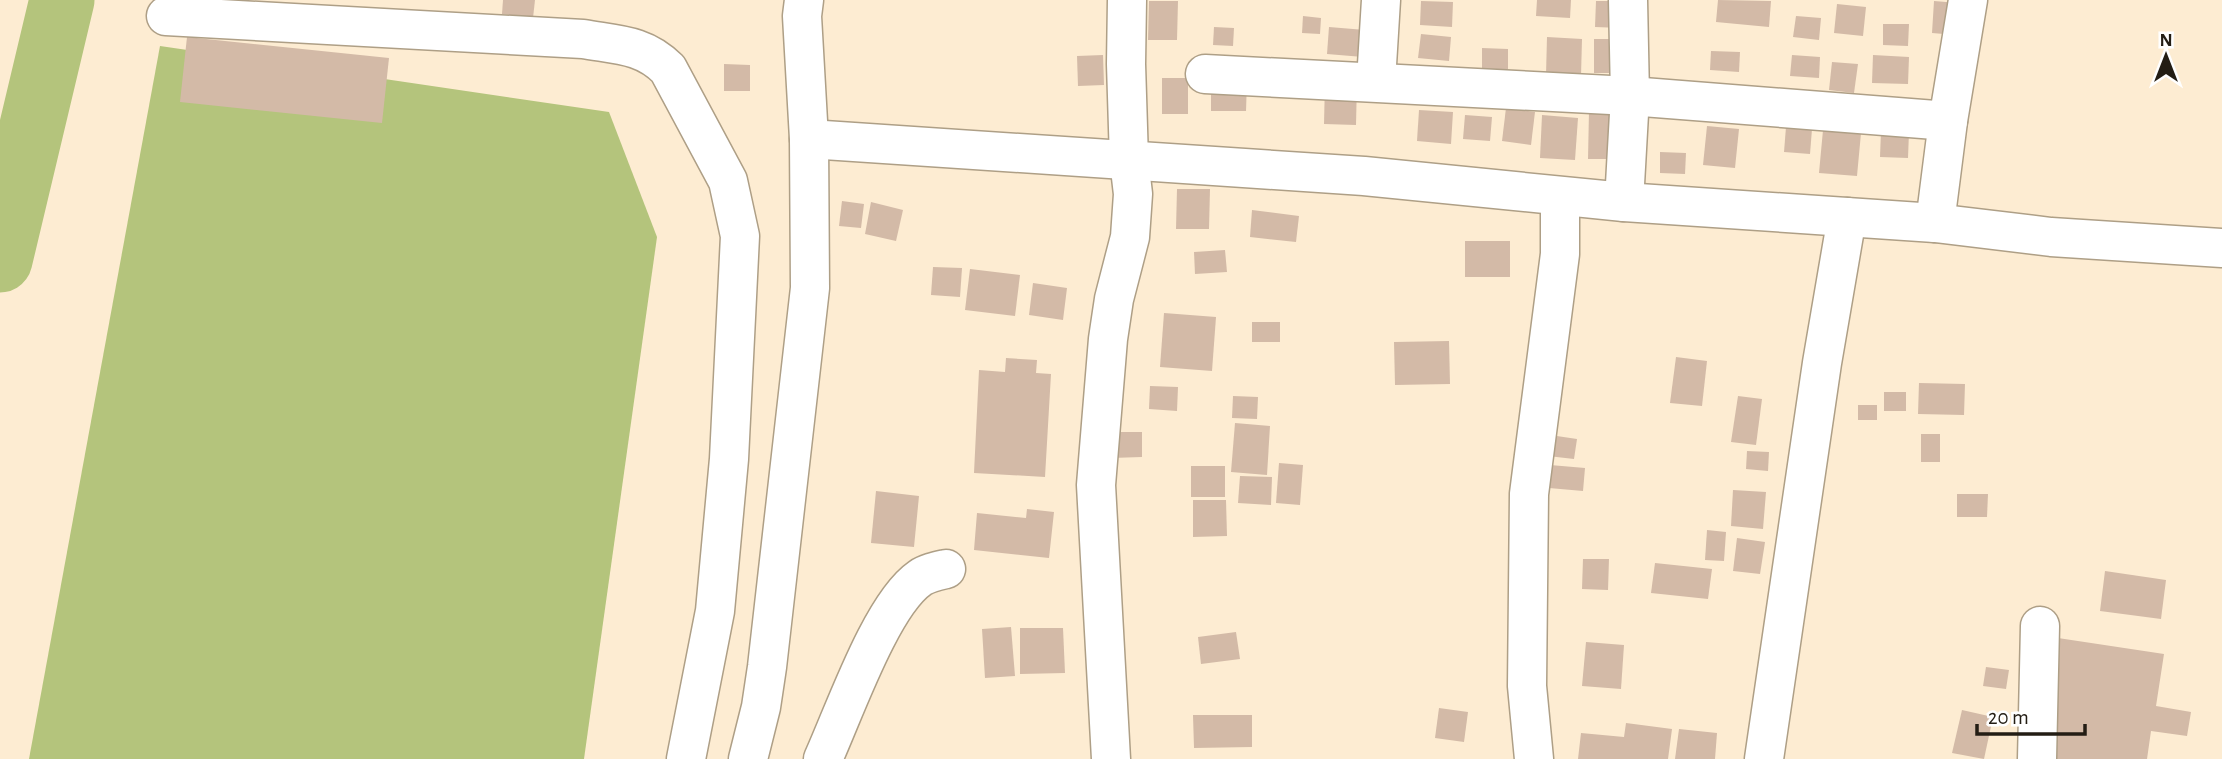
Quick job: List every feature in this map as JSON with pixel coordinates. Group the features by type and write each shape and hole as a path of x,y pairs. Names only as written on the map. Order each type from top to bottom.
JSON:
{"street":[{"path":"748,759 761,707 767,667 810,288 809,139 804,0"},
{"path":"1111,759 1096,485 1108,339 1114,299 1130,237 1133,194 1129,160 1126,64 1127,0"},
{"path":"1377,81 1381,0"},
{"path":"1624,202 1630,96 1628,0"},
{"path":"1936,223 1948,121 1968,0"},
{"path":"166,16 583,39 638,49 654,55 668,69 728,181 740,236 729,458 715,611 686,759"},
{"path":"1205,74 1630,96 1948,121"},
{"path":"809,139 1364,176 1560,197 1936,223 2050,237 2222,248"},
{"path":"1534,759 1527,686 1528,495 1560,254 1560,197"},
{"path":"1764,759 1822,363 1847,217"},
{"path":"822,759 880,631 905,590 922,576 946,569"},
{"path":"2037,759 2040,626"}],"shaded area":[{"path":"160,46 609,112 657,237 584,759 29,759"}],"building":[{"path":"503,0 535,0 533,18 502,14"},
{"path":"1537,0 1571,0 1570,18 1536,16"},
{"path":"1718,0 1771,1 1769,27 1716,22"},
{"path":"1149,1 1178,1 1177,40 1148,40"},
{"path":"1421,1 1453,2 1452,27 1420,25"},
{"path":"1596,1 1621,1 1621,28 1595,27"},
{"path":"1934,1 1958,3 1956,35 1932,33"},
{"path":"1837,4 1866,7 1863,36 1834,33"},
{"path":"1303,16 1321,18 1320,34 1302,33"},
{"path":"1796,16 1821,18 1819,40 1793,37"},
{"path":"1883,24 1909,24 1908,46 1883,45"},
{"path":"1214,27 1234,28 1233,46 1213,45"},
{"path":"1329,27 1365,30 1363,57 1327,54"},
{"path":"1421,34 1451,37 1449,61 1418,58"},
{"path":"187,37 389,58 382,123 180,102"},
{"path":"1547,37 1582,39 1581,76 1546,75"},
{"path":"1594,39 1620,39 1620,73 1594,73"},
{"path":"1482,48 1508,49 1508,69 1482,69"},
{"path":"1711,51 1740,52 1739,72 1710,70"},
{"path":"1103,55 1104,85 1078,86 1077,56"},
{"path":"1792,55 1820,57 1819,78 1790,76"},
{"path":"1873,55 1909,57 1908,84 1872,83"},
{"path":"1832,62 1858,64 1854,93 1829,90"},
{"path":"724,64 750,65 750,91 724,91"},
{"path":"1162,78 1188,78 1188,114 1162,114"},
{"path":"1211,79 1247,79 1246,111 1211,111"},
{"path":"1325,82 1357,82 1356,125 1324,124"},
{"path":"1506,108 1535,112 1531,145 1502,141"},
{"path":"1419,110 1453,112 1451,144 1417,141"},
{"path":"1589,111 1615,112 1614,159 1588,159"},
{"path":"1465,115 1492,117 1490,141 1463,139"},
{"path":"1542,115 1578,118 1575,160 1540,158"},
{"path":"1707,126 1739,129 1735,168 1703,165"},
{"path":"1786,127 1812,129 1810,154 1784,152"},
{"path":"1823,130 1861,133 1857,176 1819,173"},
{"path":"1881,131 1909,132 1908,158 1880,157"},
{"path":"1660,152 1686,153 1685,174 1660,173"},
{"path":"1177,189 1210,189 1209,229 1176,229"},
{"path":"842,201 864,204 861,228 839,226"},
{"path":"871,202 903,210 896,241 865,234"},
{"path":"1252,210 1299,216 1296,242 1250,237"},
{"path":"1465,241 1510,241 1510,277 1465,277"},
{"path":"1225,250 1227,272 1195,274 1194,252"},
{"path":"933,267 962,268 960,297 931,295"},
{"path":"970,269 1020,275 1015,316 965,310"},
{"path":"1033,283 1067,288 1063,320 1029,315"},
{"path":"1164,313 1216,317 1212,371 1160,367"},
{"path":"1252,322 1280,322 1280,342 1252,342"},
{"path":"1449,341 1450,384 1395,385 1394,342"},
{"path":"1676,357 1707,361 1702,406 1670,403"},
{"path":"1006,358 1037,360 1036,373 1051,374 1045,477 974,473 979,370 1005,372"},
{"path":"1919,383 1965,384 1964,415 1918,414"},
{"path":"1150,386 1178,387 1177,411 1149,409"},
{"path":"1884,392 1906,392 1906,411 1884,411"},
{"path":"1233,396 1258,397 1257,419 1232,418"},
{"path":"1738,396 1762,399 1756,445 1731,442"},
{"path":"1858,405 1877,405 1877,420 1858,420"},
{"path":"1235,423 1270,426 1267,475 1231,472"},
{"path":"1111,432 1142,432 1142,457 1111,458"},
{"path":"1921,434 1940,434 1940,462 1921,462"},
{"path":"1550,435 1577,439 1574,459 1548,456"},
{"path":"1747,451 1769,452 1768,471 1746,469"},
{"path":"1279,463 1303,465 1300,505 1276,503"},
{"path":"1550,465 1585,468 1583,491 1549,488"},
{"path":"1191,466 1225,466 1225,497 1191,497"},
{"path":"1240,476 1272,477 1271,505 1238,503"},
{"path":"1733,490 1766,492 1763,529 1731,526"},
{"path":"876,491 919,496 914,547 871,543"},
{"path":"1957,494 1988,494 1987,517 1957,517"},
{"path":"1193,500 1226,500 1227,536 1193,537"},
{"path":"1027,509 1054,512 1049,558 974,550 977,513 1026,518"},
{"path":"1707,530 1726,532 1724,561 1705,560"},
{"path":"1737,538 1765,542 1760,574 1733,571"},
{"path":"1583,559 1609,559 1608,590 1582,589"},
{"path":"1655,563 1712,569 1708,599 1651,593"},
{"path":"2105,571 2166,580 2161,619 2100,611"},
{"path":"1011,627 1015,676 985,678 982,629"},
{"path":"1020,628 1063,628 1065,673 1020,674"},
{"path":"1236,632 1240,659 1201,664 1198,637"},
{"path":"2058,638 2164,654 2156,706 2191,712 2187,736 2151,731 2147,759 2040,759"},
{"path":"1586,642 1624,645 1621,689 1582,686"},
{"path":"1986,667 2009,670 2006,689 1983,686"},
{"path":"1439,708 1468,712 1464,742 1435,738"},
{"path":"1962,710 1993,717 1984,759 1952,753"},
{"path":"1193,715 1252,715 1252,747 1194,748"},
{"path":"1626,723 1672,729 1668,759 1578,759 1581,733 1624,737"},
{"path":"1679,729 1717,733 1715,759 1675,759"}],"waterway":[{"path":"0,260 62,0"}]}
